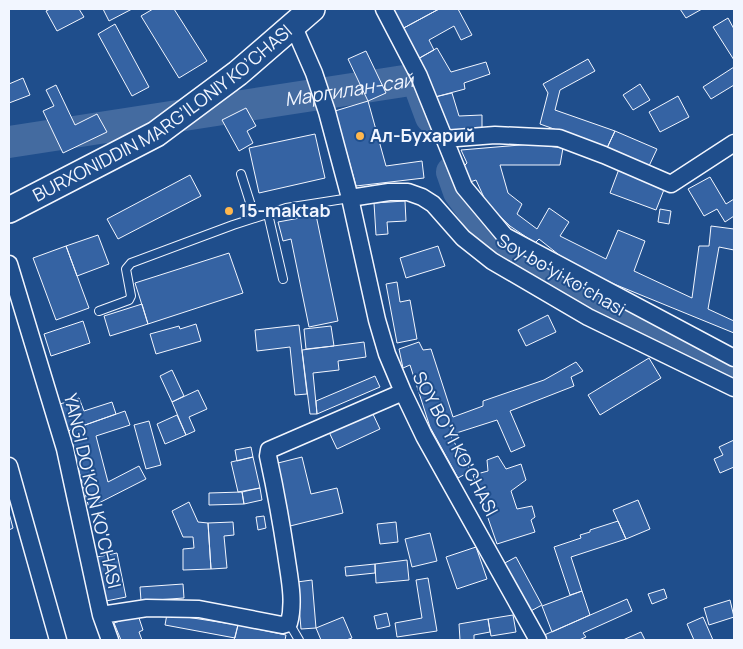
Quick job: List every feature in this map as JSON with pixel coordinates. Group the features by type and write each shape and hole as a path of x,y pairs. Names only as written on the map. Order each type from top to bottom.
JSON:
{"main road":[{"name":"BURXONIDDIN MARG’ILONIY KO’CHASI","path":"9,210 156,134 238,74 312,9"}],"street":[{"name":"Soy boʻyi koʻchasi","path":"384,9 420,76 464,187 505,236 734,358"},
{"path":"294,25 314,73 327,112 350,198"},
{"path":"444,139 495,135 559,138 671,184 734,143"},
{"name":"Soy boʻyi koʻchasi","path":"350,198 390,192 408,192 422,197 433,204 463,238 492,261 605,325 734,388"},
{"name":"SOY BO'YI KO'CHASI","path":"350,198 380,329 387,354 403,392 424,436 538,640"},
{"name":"YANGI DO'KON KO'CHASI","path":"9,264 65,449 101,616 110,640"},
{"path":"101,616 147,608 199,609 282,625 289,623 291,614 290,580 269,450 403,392"},
{"path":"9,466 58,640"}],"lane":[{"path":"242,174 255,218"},
{"path":"99,311 129,300 131,296 126,269 131,263 286,208 350,198"},
{"path":"268,214 283,279"},
{"path":"289,623 299,640"}],"building":[{"path":"50,9 79,9 84,17 57,31 46,11"},
{"path":"103,9 132,9 109,21"},
{"path":"153,9 174,9 207,61 179,78 141,16"},
{"path":"389,9 439,9 400,30"},
{"path":"439,9 458,9 472,35 461,40 454,26 429,40 434,50 416,60 400,30"},
{"path":"680,9 702,9 686,18"},
{"path":"728,18 734,29 734,60 713,27"},
{"path":"115,24 149,87 132,96 98,34"},
{"path":"437,48 451,72 486,62 490,74 464,83 465,89 435,97 416,60"},
{"name":"Ал-Бухарий","path":"366,51 386,93 368,101 348,59"},
{"path":"588,59 595,71 560,90 555,110 615,131 607,148 540,124 548,93 543,84"},
{"path":"734,67 734,85 711,99 703,87"},
{"path":"23,78 30,95 9,103 9,84"},
{"path":"640,84 650,100 633,110 623,95"},
{"path":"56,85 75,125 97,114 107,132 63,153 43,111 54,106 46,90"},
{"path":"452,93 459,116 482,115 482,131 446,132 435,97"},
{"path":"678,96 689,117 660,132 649,112"},
{"name":"Ал-Бухарий","path":"368,101 386,166 422,161 424,178 356,186 335,111"},
{"path":"246,108 256,126 247,131 253,143 239,151 222,120"},
{"path":"615,131 657,149 649,166 607,148"},
{"path":"315,134 325,178 259,193 249,148"},
{"path":"532,144 563,148 560,165 500,165 508,193 522,204 517,214 537,229 549,208 569,222 560,236 606,259 618,230 645,241 634,271 692,298 699,246 709,246 711,226 734,229 734,250 719,247 708,309 734,321 734,333 614,284 568,262 539,239 535,243 510,226 487,204 476,180 470,182 464,166 467,163 461,150"},
{"path":"619,169 665,187 656,210 610,193"},
{"path":"190,175 201,196 118,239 107,219"},
{"path":"710,177 726,204 734,199 734,216 725,222 717,209 704,216 688,189"},
{"path":"405,201 406,221 387,222 388,234 376,235 374,203"},
{"path":"660,209 671,211 669,224 658,222"},
{"path":"316,215 338,321 309,327 291,239 283,241 278,222"},
{"path":"98,235 109,264 77,276 66,246"},
{"path":"66,246 89,308 56,320 33,258"},
{"path":"438,246 445,266 406,278 400,258"},
{"path":"229,253 243,293 148,324 135,283"},
{"path":"397,282 400,302 410,300 417,339 397,343 386,284"},
{"path":"142,304 148,324 110,336 104,316"},
{"path":"548,315 556,332 526,346 518,330"},
{"path":"83,321 90,343 51,356 44,334"},
{"path":"196,324 201,341 156,354 150,334 179,326 180,329"},
{"path":"299,325 307,394 295,395 290,347 257,351 255,330"},
{"path":"331,326 334,346 306,349 304,329"},
{"path":"364,342 366,357 338,361 339,370 313,373 317,414 310,414 302,350"},
{"path":"419,342 423,350 431,349 453,417 483,406 483,401 544,380 576,362 583,371 571,377 574,386 510,411 525,446 511,452 497,420 450,435 471,471 458,478 430,427 410,365 403,368 399,349"},
{"path":"649,358 661,378 600,415 588,395"},
{"path":"172,370 184,396 172,402 160,376"},
{"path":"375,376 380,387 317,414 316,401"},
{"path":"198,390 207,409 189,417 195,431 186,435 172,402"},
{"path":"79,398 84,411 112,402 116,414 68,431 60,404"},
{"path":"125,411 130,425 96,436 108,482 139,466 146,479 89,508 68,431"},
{"path":"372,412 380,429 337,449 329,432"},
{"path":"177,415 186,435 165,444 157,424"},
{"path":"149,421 161,465 146,469 134,425"},
{"path":"734,440 734,467 720,473 714,459 723,455 719,447"},
{"path":"251,447 253,457 237,461 235,450"},
{"path":"498,456 506,469 521,464 526,480 511,491 517,509 532,506 535,517 531,520 535,532 497,544 473,475 488,471 487,460"},
{"path":"253,457 260,488 238,492 231,462"},
{"path":"302,457 311,494 337,488 343,513 290,526 274,464"},
{"path":"260,488 262,500 244,504 242,492"},
{"path":"242,492 244,504 209,505 209,493"},
{"path":"638,500 650,529 626,539 613,510"},
{"path":"189,502 198,522 208,523 211,569 183,570 183,549 194,548 193,537 183,537 172,511"},
{"path":"9,513 13,528 9,530"},
{"path":"264,516 266,528 258,530 256,517"},
{"path":"618,521 626,539 571,557 582,591 570,595 554,547 581,538 580,535 590,532 590,530"},
{"path":"233,522 234,535 224,536 227,568 211,569 208,523"},
{"path":"396,522 398,542 380,544 377,524"},
{"path":"430,533 437,561 412,567 405,539"},
{"path":"476,547 487,579 457,589 446,557"},
{"path":"117,553 126,597 106,601 97,557"},
{"path":"516,557 542,605 527,613 501,565"},
{"path":"407,560 409,580 376,583 375,564"},
{"path":"375,564 375,573 346,576 345,567"},
{"path":"428,578 437,631 397,637 395,623 422,618 416,580"},
{"path":"312,580 316,628 301,629 297,582"},
{"path":"183,584 184,598 141,601 140,587"},
{"path":"664,589 667,598 652,604 648,594"},
{"path":"582,591 590,615 552,632 542,606"},
{"path":"627,599 632,611 583,633 586,637 579,640 543,640 542,636"},
{"path":"730,600 734,617 709,625 704,608"},
{"path":"387,613 390,626 377,629 374,616"},
{"path":"167,614 238,625 235,638 165,625"},
{"path":"138,615 143,630 139,632 142,640 121,640 114,623"},
{"path":"513,615 516,632 491,636 488,619"},
{"path":"343,617 352,638 346,640 321,640 316,628"},
{"path":"703,617 713,640 694,640 687,624"},
{"path":"488,619 490,632 474,635 474,640 460,640 459,624"},
{"path":"238,625 286,635 285,640 234,640"},
{"path":"641,632 645,640 623,640"}],"waterway":[{"name":"Маргилан-сай","path":"9,142 417,79 431,117"},
{"name":"Маргилан-сай","path":"452,172 459,192 499,246 734,372"}],"place":[{"name":"Ал-Бухарий","path":"360,136"},
{"name":"15-maktab","path":"229,211"}]}
